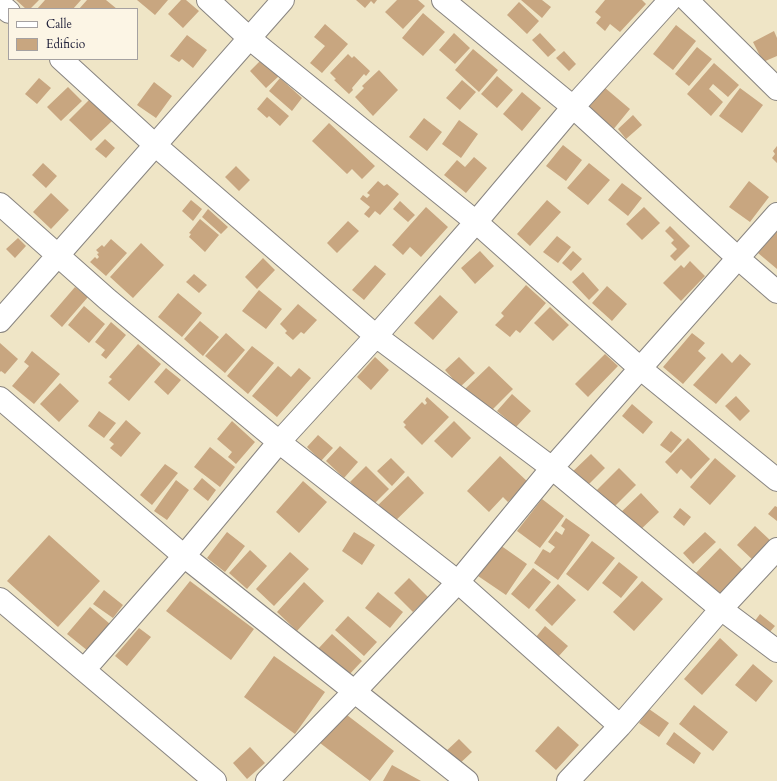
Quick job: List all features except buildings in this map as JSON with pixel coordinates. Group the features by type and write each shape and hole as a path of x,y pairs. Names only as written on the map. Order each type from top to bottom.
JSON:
{"street":[{"path":"208,0 249,38 476,222 641,369 777,480"},
{"path":"0,321 283,0"},
{"path":"442,0 574,107 739,259 777,292"},
{"path":"84,670 184,556 280,442 376,336 574,107 670,0"},
{"path":"687,0 777,88"},
{"path":"0,4 8,11"},
{"path":"62,60 156,145 376,336 552,468 721,610 777,651"},
{"path":"0,204 107,299 280,442 458,582 620,726"},
{"path":"267,781 458,582 552,468 739,259 777,214"},
{"path":"0,398 184,556 467,781"},
{"path":"568,781 620,726 721,610 777,550"},
{"path":"0,599 215,781"}]}
